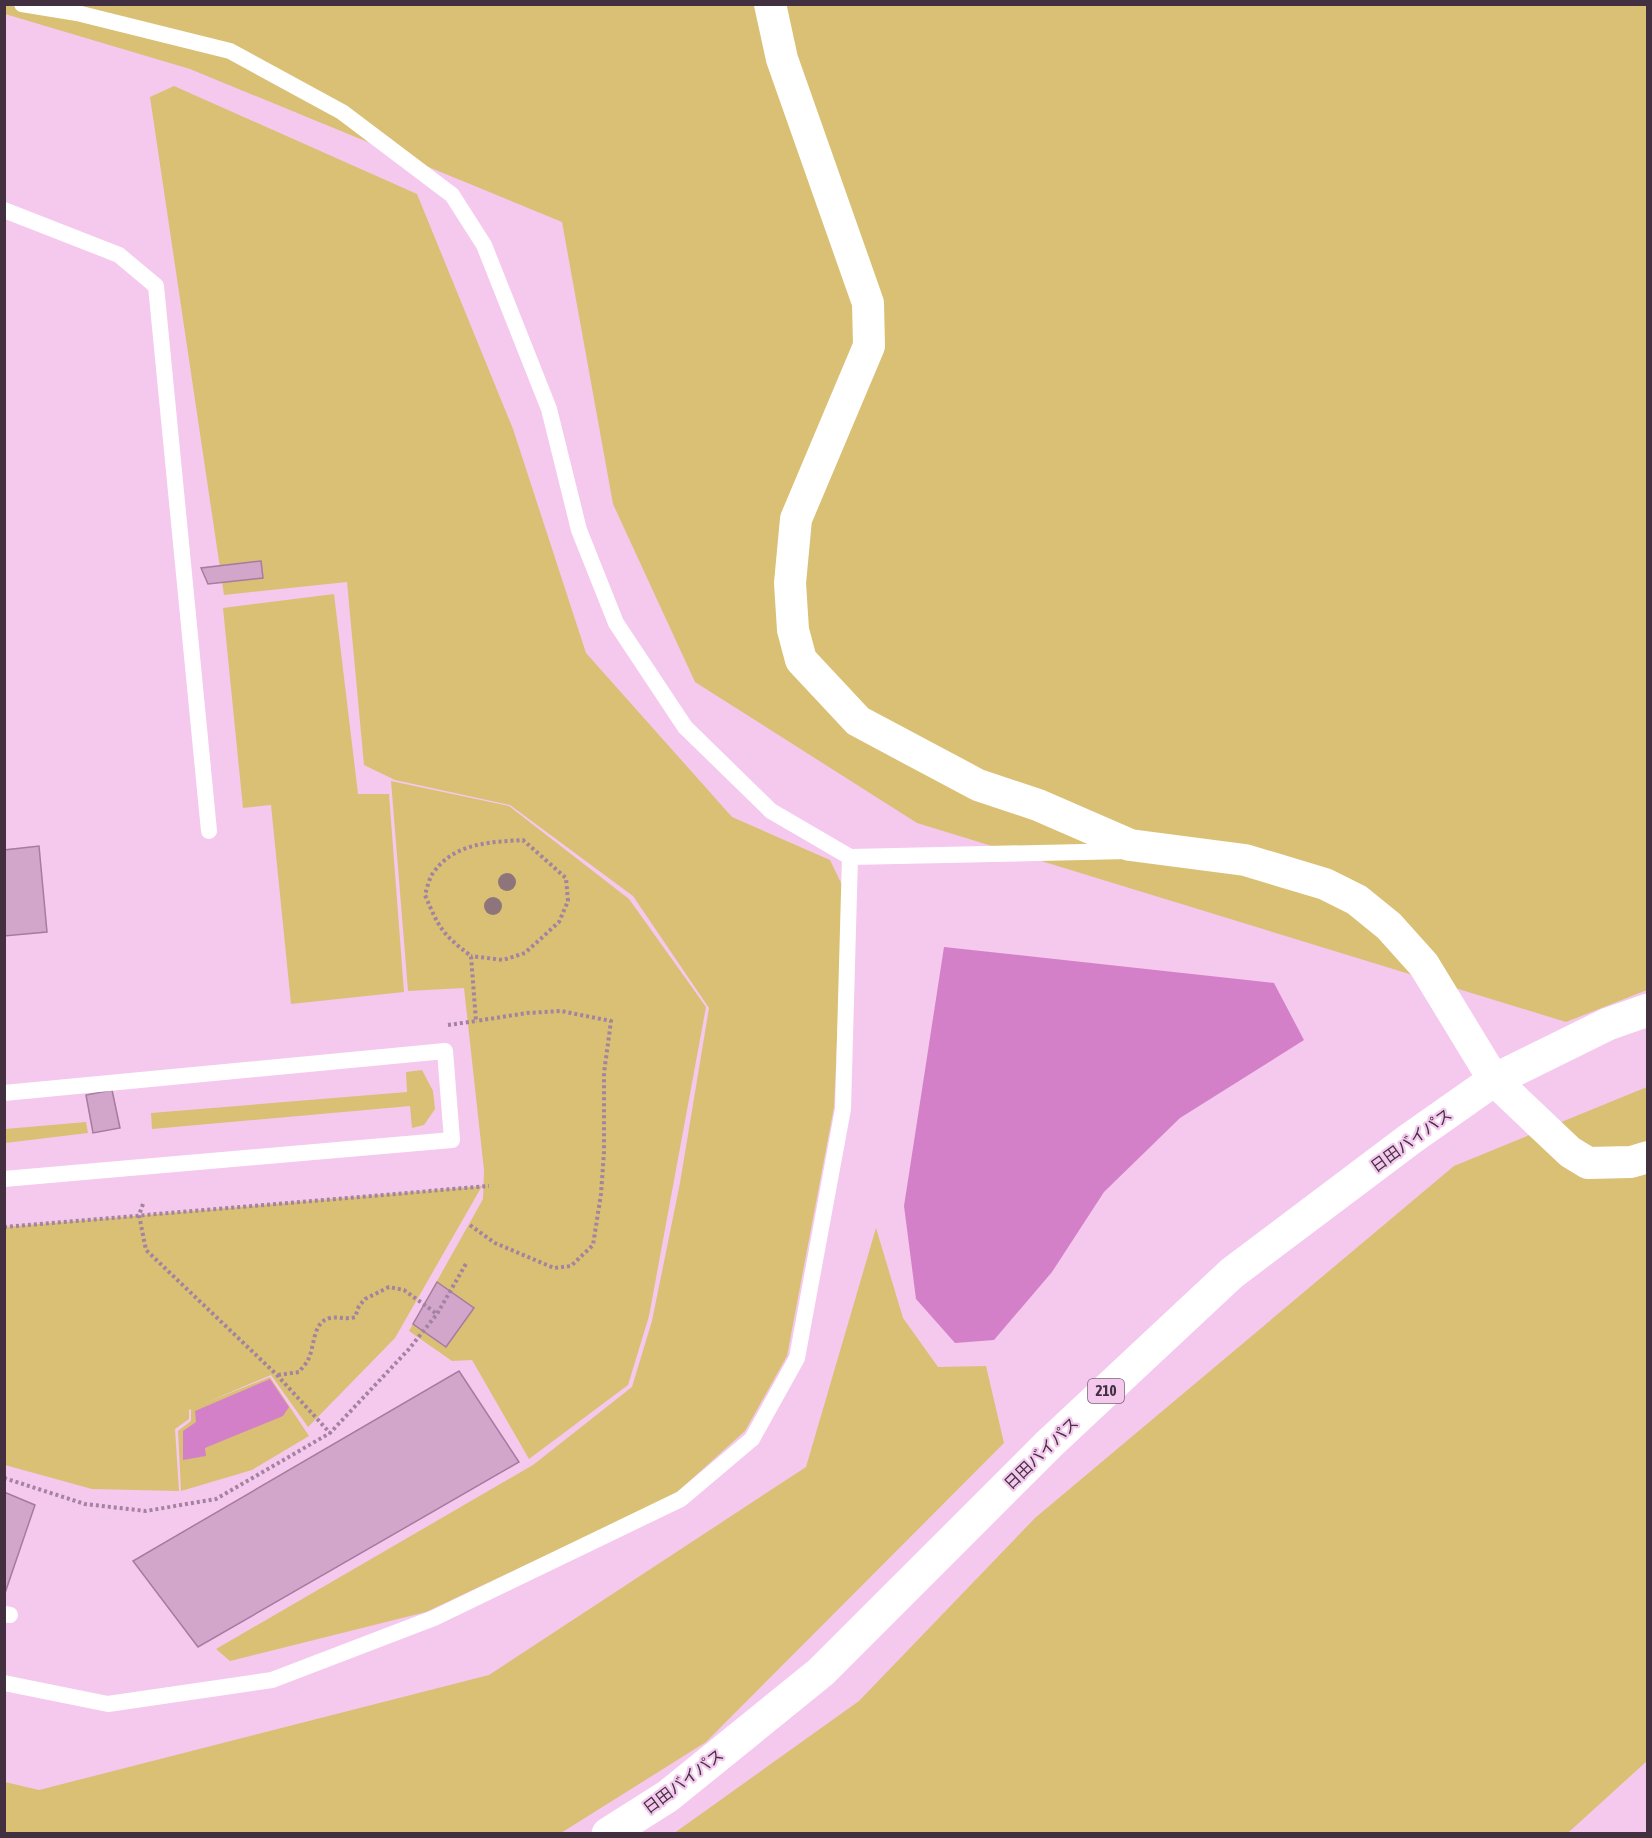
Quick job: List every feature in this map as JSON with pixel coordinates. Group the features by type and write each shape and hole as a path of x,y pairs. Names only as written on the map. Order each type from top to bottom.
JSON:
{"highway":[{"name":"日田バイパス","path":"608,1833 668,1796 821,1672 1049,1444 1232,1273 1410,1139 1494,1080 1608,1024 1647,1010"}],"street":[{"path":"770,4 782,60 868,303 868,346 796,519 790,583 793,630 801,660 858,721 978,785 1038,805 1130,845 1245,860 1325,884 1357,900 1389,926 1424,965 1494,1080 1570,1152 1588,1163 1631,1162 1647,1157"}],"lane":[{"path":"22,4 77,13 230,51 342,112 452,195 484,245 549,409 579,530 616,623 686,727 771,811 850,857 1168,850"},
{"path":"4,210 119,255 156,286 209,831"},
{"path":"4,1683 108,1704 272,1680 434,1618 681,1499 752,1439 797,1358 843,1109 850,857"},
{"path":"4,1093 445,1051 452,1140 4,1179"}],"path":[{"path":"471,956 503,960 525,953 559,922 568,901 566,878 523,840 476,844 448,857 432,874 425,896 438,925 449,939 471,956 476,1021"},
{"path":"438,1026 527,1013 561,1011 611,1021 604,1073 602,1173 598,1220 593,1245 571,1266 554,1268 495,1243 470,1225"},
{"path":"4,1227 489,1186"},
{"path":"143,1204 139,1215 146,1250 277,1375 330,1433"},
{"path":"4,1478 85,1504 146,1511 216,1499 330,1433 409,1349 437,1314 467,1262"},
{"path":"277,1375 299,1372 309,1359 315,1331 321,1324 330,1318 355,1317 364,1299 389,1287 404,1290 437,1314"}],"shaded area":[{"path":"4,5 1647,5 1647,990 1566,1022 917,823 695,682 613,504 562,222 190,69 5,14"},
{"path":"174,86 417,194 513,429 586,653 732,817 830,860 844,889 834,1107 787,1356 745,1431 674,1495 426,1612 230,1661 216,1649 533,1465 632,1387 652,1321 680,1183 709,1008 633,896 510,805 395,780 364,765 347,582 224,595 150,97"},
{"path":"334,594 358,794 389,794 404,992 291,1004 271,805 243,808 223,608"},
{"path":"391,781 509,806 629,899 706,1007 649,1316 628,1385 529,1459 472,1360 452,1361 409,1331 483,1199 484,1170 464,988 408,991"},
{"path":"944,947 1274,983 1304,1040 1180,1118 1104,1192 1052,1272 994,1340 955,1343 916,1299 904,1206"},
{"path":"422,1070 433,1091 435,1109 424,1125 412,1128 410,1106 152,1129 151,1113 407,1092 406,1072"},
{"path":"1647,1087 1647,1761 1570,1831 1566,1834 673,1834 859,1701 1035,1518 1454,1166"},
{"path":"86,1122 88,1133 5,1143 5,1129"},
{"path":"482,1186 395,1338 308,1427 271,1375 205,1403 270,1377 309,1436 252,1470 181,1491 178,1431 191,1421 191,1409 189,1419 175,1429 179,1491 92,1489 5,1465 4,1227"},
{"path":"876,1228 903,1318 938,1367 986,1366 1004,1443 706,1742 561,1833 5,1833 5,1782 39,1790 489,1675 806,1467"},
{"path":"270,1379 289,1407 283,1416 205,1448 206,1456 183,1460 183,1431 196,1422 195,1411"}],"building":[{"path":"261,561 263,578 208,584 201,568"},
{"path":"39,846 47,932 4,936 4,850"},
{"path":"112,1090 120,1128 93,1133 86,1095"},
{"path":"437,1282 474,1308 446,1347 413,1324"},
{"path":"459,1371 519,1462 198,1647 133,1561"},
{"path":"4,1492 35,1505 4,1596"}]}
